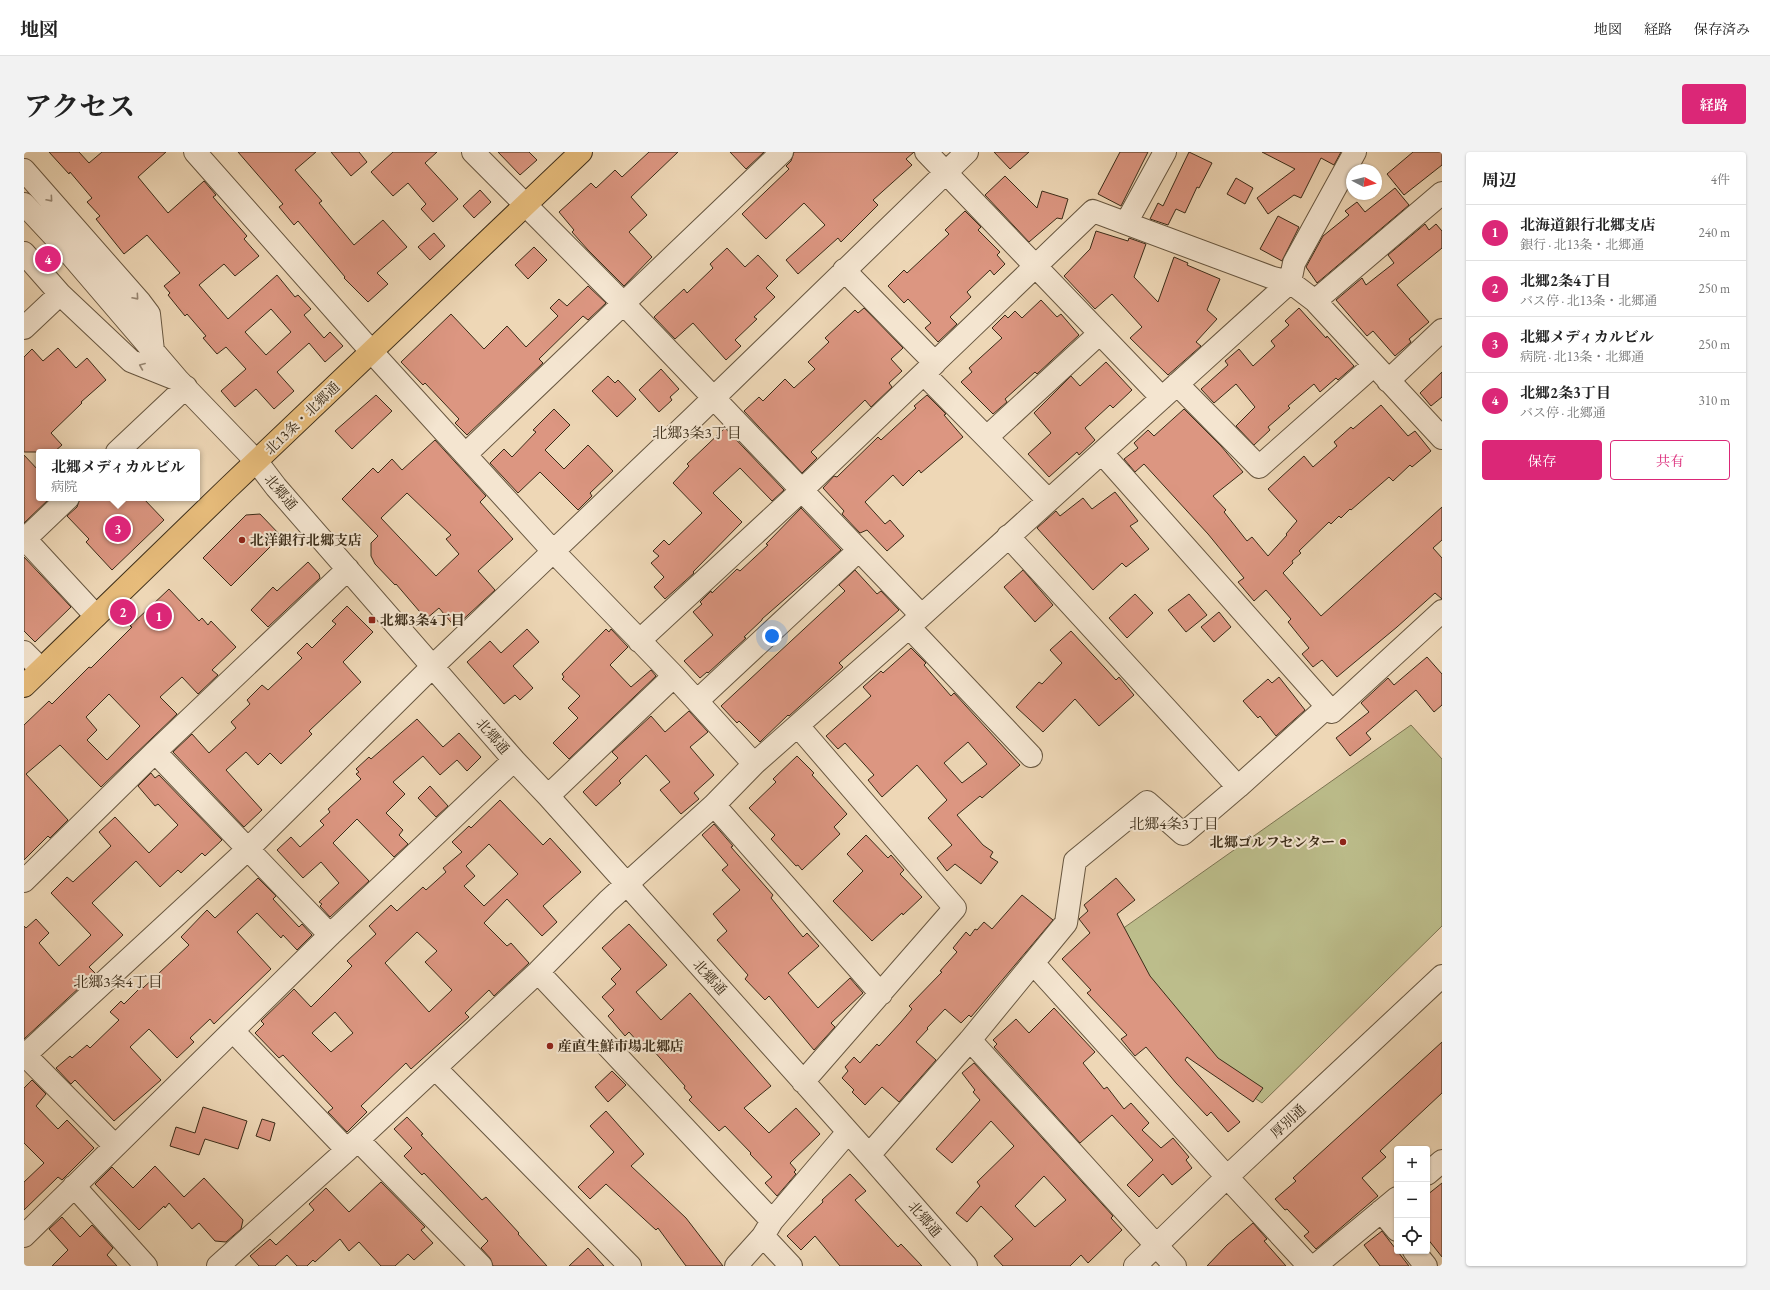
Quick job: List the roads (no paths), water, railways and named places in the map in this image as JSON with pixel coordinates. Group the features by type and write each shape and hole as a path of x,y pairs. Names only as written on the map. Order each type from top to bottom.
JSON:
{"main road":[{"name":"北13条・北郷通","path":"24,686 371,351 526,206 581,152"}],"street":[{"path":"194,152 371,351 554,551 674,676 754,764"},
{"path":"473,152 623,303 859,550 915,621 1031,756"},
{"path":"466,454 782,152"},
{"path":"926,152 1099,334 1170,391 1259,467 1374,365"},
{"path":"115,1146 24,1055 248,849 432,667 714,398 967,152"},
{"path":"1126,223 1165,152"},
{"path":"225,1264 538,972 608,901 714,805 754,764 1102,453 1290,282 1294,263 1355,152"},
{"path":"24,170 140,302 148,314 153,351"},
{"path":"1315,301 1442,193"},
{"name":"北郷通","path":"24,204 65,248 182,384 257,462 276,487 514,760 548,796 869,1155 966,1266"},
{"path":"639,641 802,490 1092,211 1273,278 1290,282 1315,301 1442,438"},
{"path":"24,253 60,294 131,361 182,384 119,449"},
{"path":"844,270 935,363"},
{"path":"24,328 60,294"},
{"path":"1388,381 1442,330"},
{"path":"987,437 1099,334"},
{"path":"935,363 924,374 1048,500"},
{"path":"1102,453 1332,712 1442,611"},
{"path":"65,501 25,539 96,616"},
{"path":"1008,536 1238,787"},
{"path":"697,701 859,550"},
{"path":"24,881 155,752 348,570"},
{"path":"24,652 41,669"},
{"path":"548,796 674,676"},
{"path":"869,1155 970,1040 1066,923 1075,861 1148,802 1183,834 1327,707"},
{"path":"798,726 955,908 803,1082"},
{"path":"155,752 330,935"},
{"path":"24,1236 330,935 514,760"},
{"path":"714,805 881,994"},
{"path":"1033,963 1226,1177 1310,1266"},
{"path":"538,972 768,1228 790,1266"},
{"name":"厚別通","path":"1135,1266 1226,1177 1441,980"},
{"path":"233,1031 481,1266"},
{"path":"970,1040 1175,1266"},
{"path":"435,1068 630,1266"},
{"path":"736,1266 848,1132"},
{"path":"1430,1171 1442,1161"},
{"path":"74,1186 146,1266"},
{"path":"1315,1266 1389,1204 1394,1220"},
{"path":"1416,1254 1426,1266"}],"place":[{"name":"北郷2条3丁目","path":"48,259"},
{"name":"北郷メディカルビル","path":"118,529"},
{"name":"北洋銀行北郷支店","path":"242,540"},
{"name":"北郷2条4丁目","path":"123,612"},
{"name":"北海道銀行北郷支店","path":"159,616"},
{"name":"北郷3条4丁目","path":"372,620"},
{"name":"北郷ゴルフセンター","path":"1343,842"},
{"name":"産直生鮮市場北郷店","path":"550,1046"}],"district":[{"name":"北郷3条3丁目","path":"697,432"},
{"name":"北郷4条3丁目","path":"1174,823"},
{"name":"北郷3条4丁目","path":"118,981"}]}
